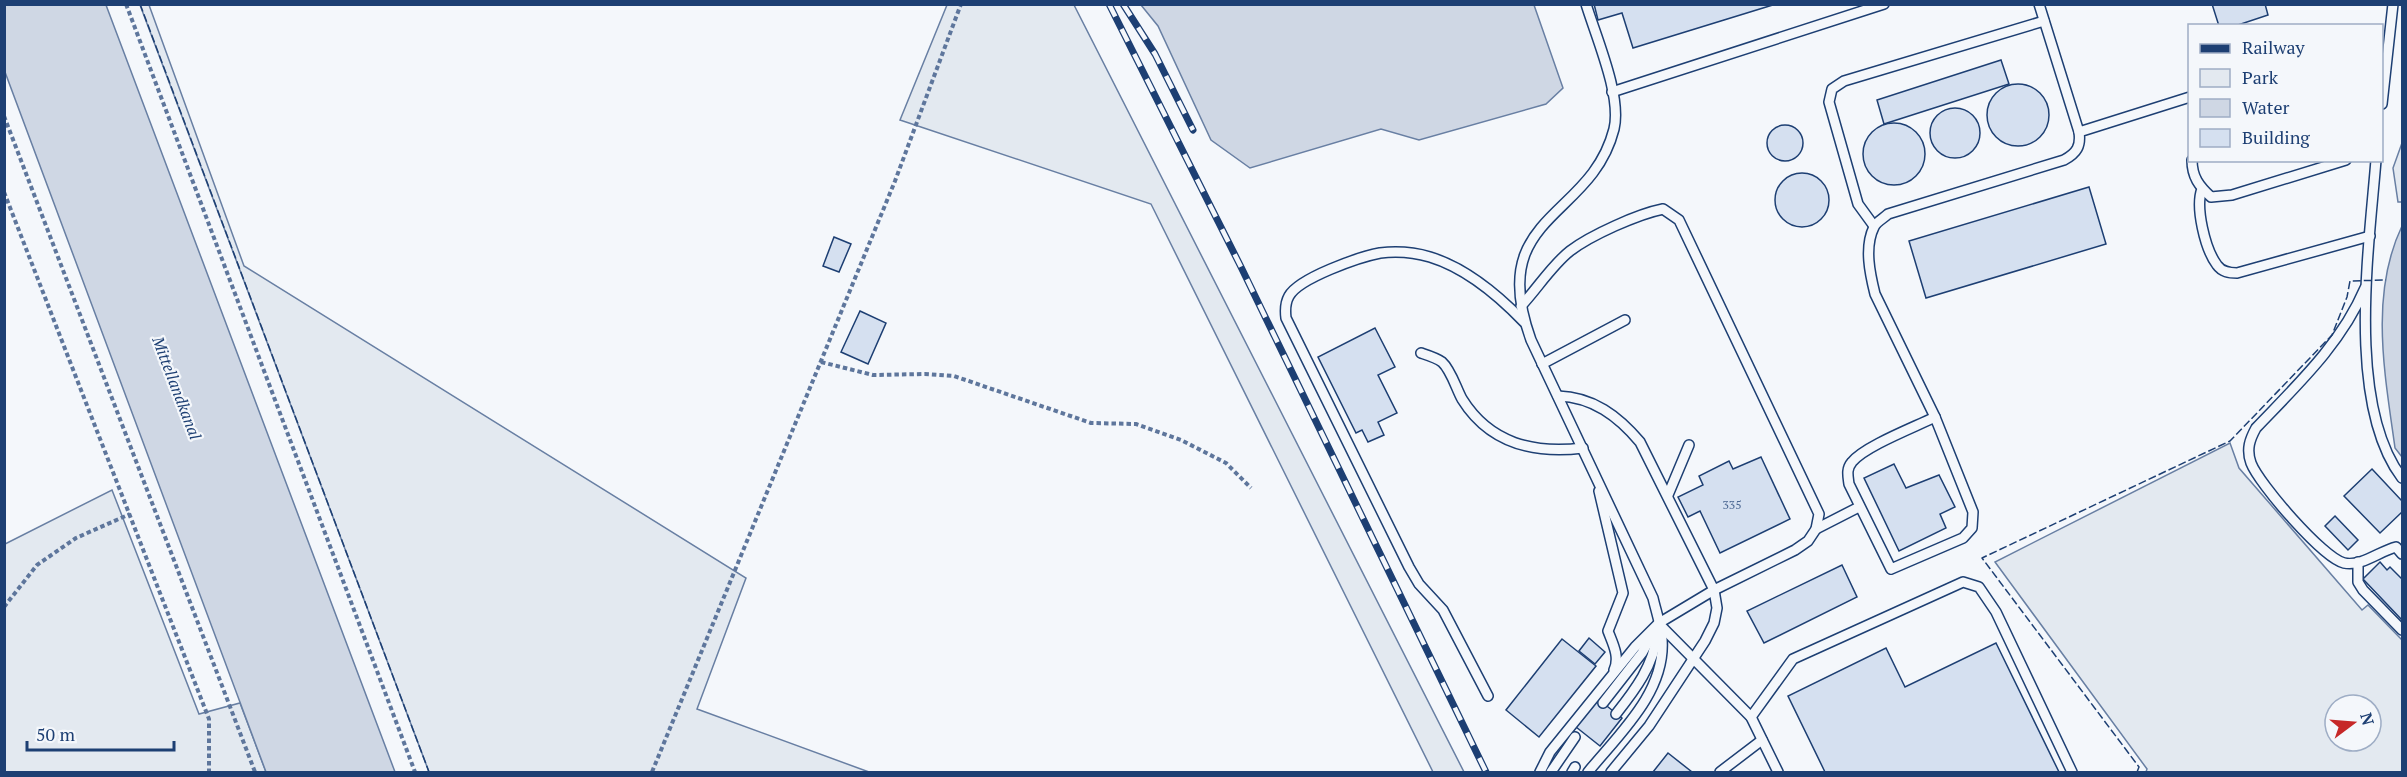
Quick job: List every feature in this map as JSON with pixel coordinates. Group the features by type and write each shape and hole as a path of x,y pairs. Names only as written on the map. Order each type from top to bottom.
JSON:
{"lane":[{"path":"1586,4 1611,92 1614,128 1606,148 1582,186 1546,219 1534,235 1524,255 1520,280 1521,306 1524,322 1542,364 1653,598 1662,636 1662,655 1652,688 1588,772"},
{"path":"1848,4 1851,15"},
{"path":"1611,92 1884,4"},
{"path":"1935,417 1861,453 1850,463 1847,472 1849,484 1859,507 1891,569 1963,538 1972,528 1973,512 1935,417 1875,294 1869,273 1874,226 1888,214 2064,160 2075,154 2080,143 2079,132 2039,4"},
{"path":"2383,83 2385,35 2392,4"},
{"path":"1874,226 1858,204 1829,102 1832,89 1844,81 2044,21"},
{"path":"2079,132 2188,98"},
{"path":"2192,162 2192,170 2202,189 2211,197 2232,195 2339,162"},
{"path":"2376,162 2366,288 2368,356 2373,406 2394,468 2403,478"},
{"path":"2202,189 2198,200 2199,214 2212,256 2218,266 2227,273 2237,273 2370,236"},
{"path":"1521,306 1569,251 1581,244 1646,213 1663,209 1679,220 1819,514 1816,529 1808,541 1795,550 1714,590 1659,623 1609,679 1550,752 1540,772"},
{"path":"1488,696 1443,610 1419,584 1398,547 1286,318 1285,307 1289,296 1298,286 1311,279 1380,253 1412,252 1453,267 1501,297 1524,322"},
{"path":"2366,288 2353,317 2337,340 2256,428 2250,439 2248,451 2257,475 2301,528 2329,554 2342,562 2358,562 2396,547 2403,554"},
{"path":"1542,364 1625,320"},
{"path":"1421,353 1442,362 1463,401 1478,418 1514,445 1551,451 1583,448"},
{"path":"1558,396 1576,397 1593,404 1628,428 1651,460 1714,590 1717,608 1714,623 1694,659 1649,726 1611,772"},
{"path":"1668,495 1689,445"},
{"path":"1594,471 1623,593 1608,631 1616,653 1617,664 1609,679"},
{"path":"1816,529 1859,507"},
{"path":"2358,562 2358,582 2363,590 2403,630"},
{"path":"1751,717 1793,659 1963,582 1979,587 1996,612 2072,772"},
{"path":"1659,623 1751,717 1778,772"},
{"path":"1603,703 1642,653 1659,623"},
{"path":"1616,714 1645,673 1656,648 1659,623"},
{"path":"1551,772 1575,737"},
{"path":"1720,772 1762,740"}],"path":[{"path":"126,4 415,772"},
{"path":"652,772 895,181 961,4"},
{"path":"4,116 255,772"},
{"path":"4,192 209,719 209,772"},
{"path":"821,362 873,375 954,376 1091,423 1136,424 1181,440 1226,463 1251,488"},
{"path":"4,607 37,565 76,538 130,514"}],"green space":[{"path":"140,5 149,5 244,266 746,578 697,709 869,772 429,772"},
{"path":"947,5 1074,5 1464,772 1433,772 1151,204 900,120"},
{"path":"2402,143 2402,202 2398,202 2393,168"},
{"path":"2230,443 2239,468 2362,610 2368,605 2402,640 2402,772 2146,772 2147,769 1995,562"},
{"path":"112,490 199,714 240,703 266,772 5,772 5,544"}],"water":[{"name":"Mittellandkanal","path":"5,4 106,5 395,772 266,772 5,72"},
{"path":"1141,5 1534,5 1563,88 1546,104 1419,140 1381,129 1250,168 1211,140 1158,26"},
{"path":"2402,226 2402,457 2395,448 2382,336 2386,280 2392,252"}],"building":[{"path":"1594,4 1776,4 1633,48 1622,13 1598,20"},
{"path":"2212,4 2265,4 2268,15 2241,24 2218,24"},
{"path":"2001,60 2009,84 1884,124 1877,100"},
{"path":"2012,84 2024,84 2040,93 2047,103 2049,115 2047,127 2040,137 2024,146 2012,146 2001,141 1992,132 1987,121 1987,109 1992,98 2001,89"},
{"path":"1950,108 1960,108 1973,115 1980,128 1980,138 1973,151 1960,158 1950,158 1941,154 1934,147 1930,138 1930,128 1934,119 1941,112"},
{"path":"1888,123 1900,123 1916,132 1923,142 1925,154 1923,166 1916,176 1900,185 1888,185 1877,180 1868,171 1863,160 1863,148 1868,137 1877,128"},
{"path":"1785,125 1797,131 1803,143 1797,155 1785,161 1773,155 1767,143 1773,131"},
{"path":"1802,173 1812,175 1821,181 1827,190 1829,200 1827,210 1821,219 1812,225 1802,227 1792,225 1783,219 1777,210 1775,200 1777,190 1783,181 1792,175"},
{"path":"2089,187 2106,244 1926,298 1909,241"},
{"path":"834,237 851,244 839,272 823,266"},
{"path":"860,311 886,323 868,364 841,352"},
{"path":"1375,328 1395,367 1378,375 1397,413 1378,422 1384,435 1368,442 1362,430 1356,433 1318,357"},
{"path":"1761,457 1790,519 1720,553 1700,511 1688,517 1678,497 1703,485 1699,476 1729,461 1733,469"},
{"path":"1894,464 1906,488 1939,475 1955,507 1940,514 1946,528 1899,551 1864,478"},
{"path":"2372,469 2402,501 2402,512 2380,533 2344,496"},
{"path":"2335,516 2358,540 2348,550 2325,526"},
{"path":"2380,562 2387,570 2390,567 2402,579 2402,620 2363,579"},
{"path":"1842,565 1857,597 1764,643 1747,611"},
{"path":"1589,638 1605,652 1595,664 1579,651"},
{"path":"1562,639 1596,666 1539,737 1506,710"},
{"path":"1996,643 2059,772 1825,772 1788,696 1886,648 1905,687"},
{"path":"1598,699 1622,718 1600,746 1576,727"},
{"path":"1668,753 1692,772 1653,772"}],"railway":[{"path":"1109,4 1241,267 1486,772"},
{"path":"1123,4 1155,54 1193,130"}],"fence":[{"path":"140,4 429,772"},
{"path":"2137,772 2139,767 1982,558 2230,441 2332,335 2347,297 2350,281 2386,280"}]}
